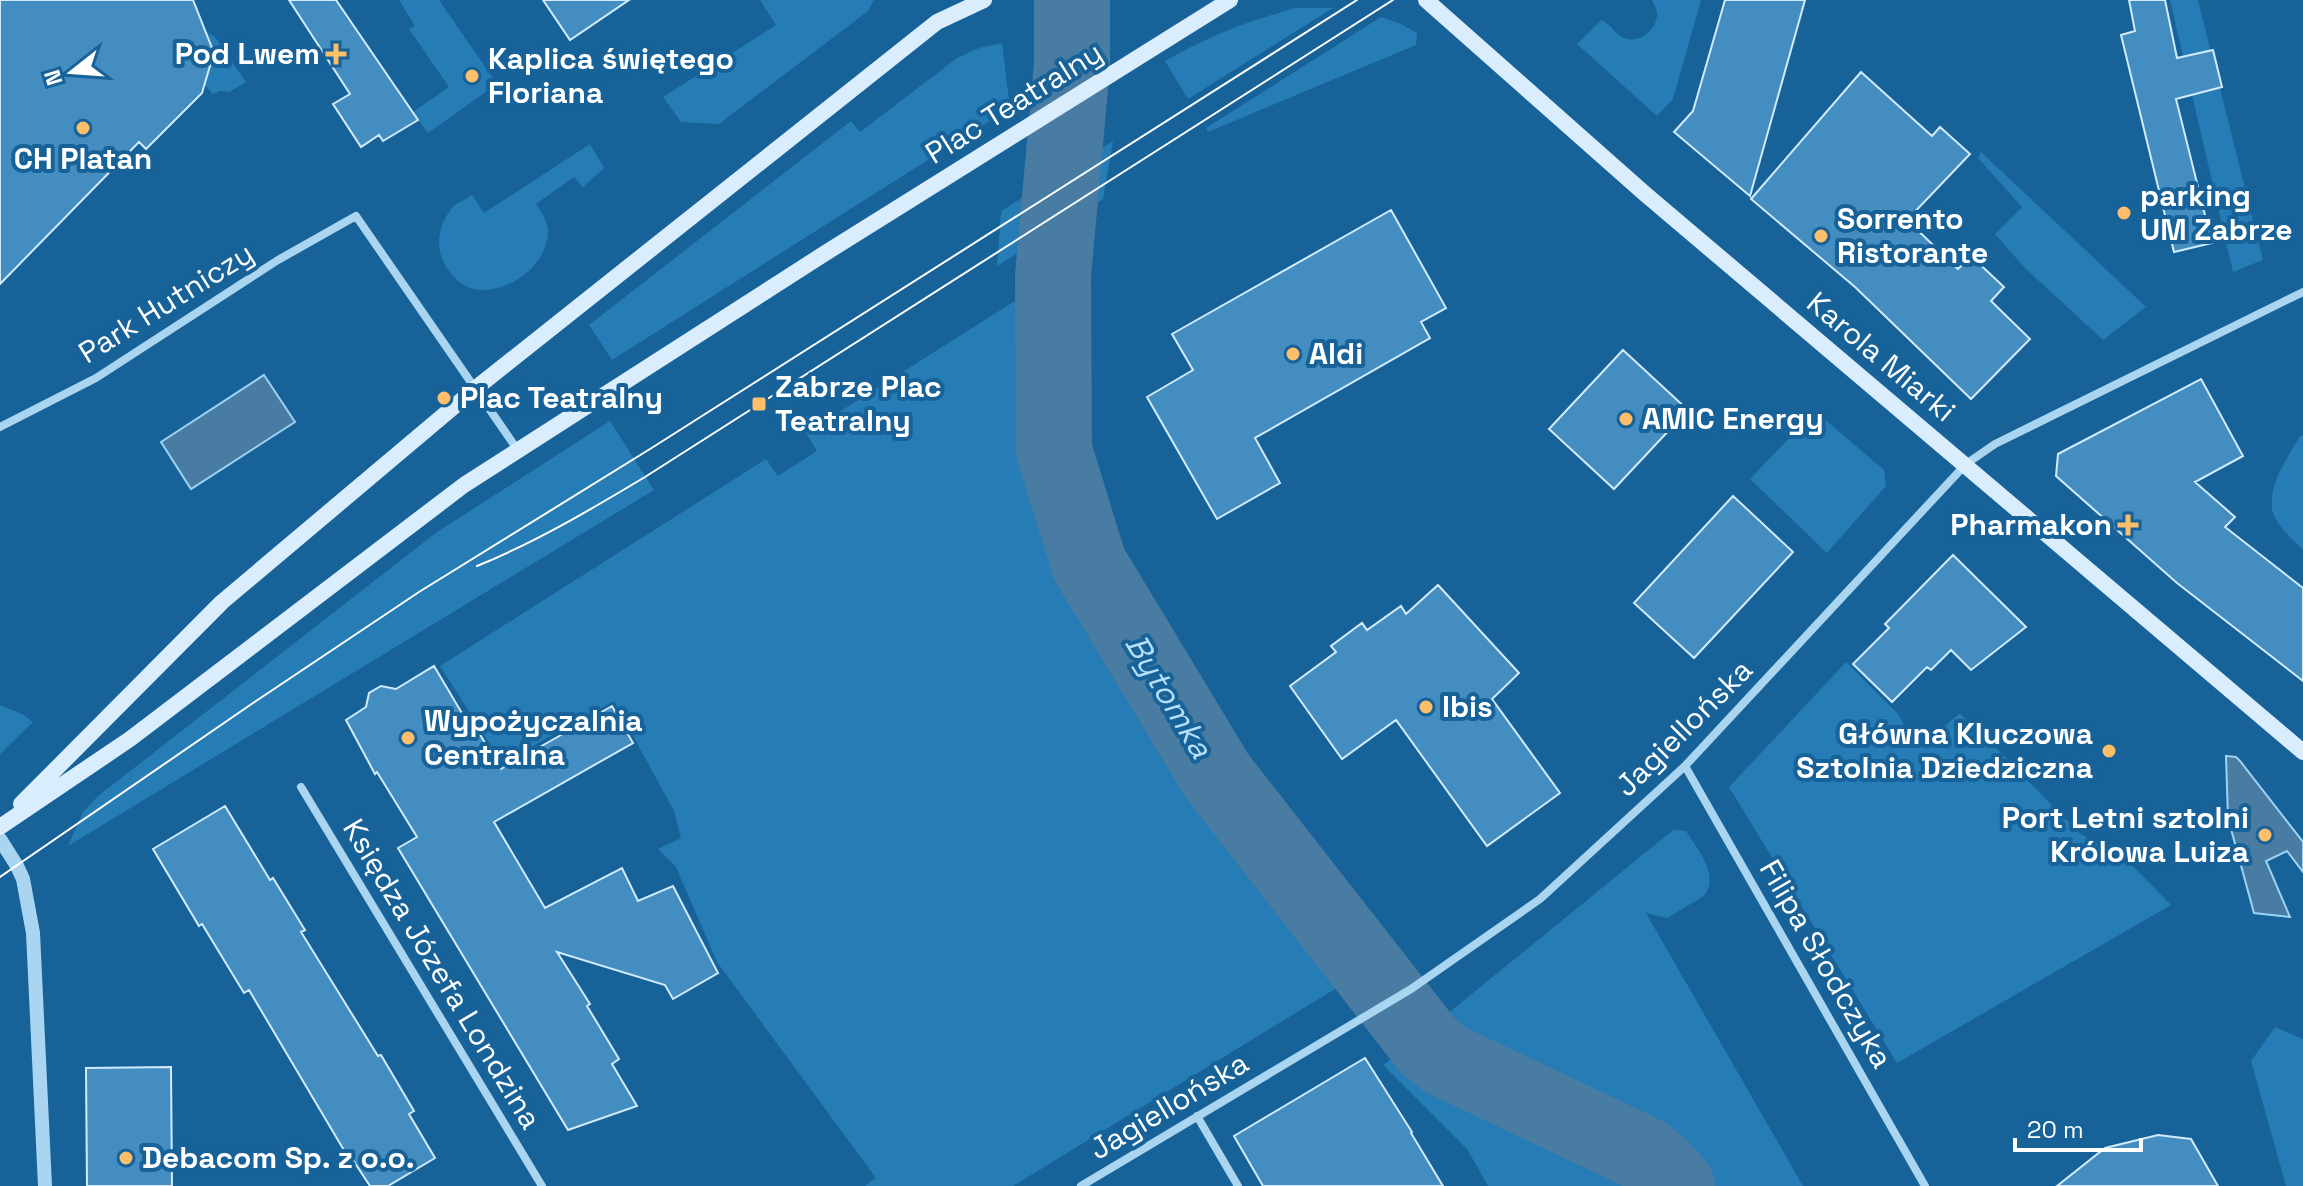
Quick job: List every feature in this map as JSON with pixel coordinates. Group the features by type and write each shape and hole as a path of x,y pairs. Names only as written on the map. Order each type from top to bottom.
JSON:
{"main road":[{"name":"Plac Teatralny","path":"0,826 222,602 476,388 937,22 984,0"},
{"name":"Plac Teatralny","path":"0,826 130,739 395,536 517,449 1230,0"},
{"name":"Karola Miarki","path":"1426,0 1644,193 2303,752"}],"street":[{"name":"Park Hutniczy","path":"0,427 96,378 278,260 356,216 476,388"},
{"name":"Jagiellońska","path":"1081,1186 1423,982 1540,899 1685,766 1966,464 1995,444 2303,292"},
{"path":"476,388 517,449"},
{"name":"Filipa Słodczyka","path":"1685,766 1925,1186"},
{"name":"Księdza Józefa Londzina","path":"301,787 542,1186"},
{"path":"0,839 23,879 33,933 45,1186"},
{"path":"1197,1116 1238,1186"}],"shaded area":[{"path":"399,0 439,0 497,84 428,133 413,112 449,87 409,29 415,26"},
{"path":"760,0 874,0 868,11 719,124 681,122 663,97 776,25"},
{"path":"1652,0 1701,0 1673,99 1657,116 1577,44 1601,20 1627,39 1644,36 1657,18"},
{"path":"2170,0 2198,0 2263,260 2233,272"},
{"path":"1295,8 1333,8 1188,99 1165,61 1228,30"},
{"path":"1381,17 1417,33 1416,45 1208,132 1206,128"},
{"path":"208,32 215,37 246,82 229,92 213,94 200,80 212,58"},
{"path":"1002,43 1010,108 612,360 589,325 851,121 860,132 957,58 979,48"},
{"path":"1113,141 1103,199 997,266 1001,211"},
{"path":"590,144 604,168 583,187 574,177 536,204 546,221 548,232 541,255 525,274 503,286 479,290 455,278 444,263 439,237 445,219 456,204 472,195 484,213"},
{"path":"1981,152 2146,307 2103,340 2024,267 1995,234 2022,207 1978,158"},
{"path":"1029,292 1037,448 1082,579 1204,780 1348,981 1013,1186 865,1186 876,1178 717,962 676,867 658,849 681,838 674,811 614,701 502,763 440,666 766,459 778,476 817,451 806,433"},
{"path":"264,375 295,422 191,489 161,442"},
{"path":"1815,411 1884,470 1886,486 1827,553 1750,479"},
{"path":"610,421 654,490 68,846 83,812 98,796 437,532"},
{"path":"2303,435 2303,550 2277,521 2272,499 2280,471"},
{"path":"1846,662 1899,715 1905,727 1921,736 1943,728 1960,713 2079,833 2129,862 2171,905 1897,1063 1729,787"},
{"path":"0,705 33,722 0,754"},
{"name":"Port Letni sztolni Królowa Luiza","path":"2226,756 2236,757 2240,761 2303,842 2303,872 2287,851 2266,861 2290,917 2254,913 2228,818"},
{"path":"1673,830 1686,831 1701,854 1710,880 1708,888 1704,896 1667,918 1646,913 1803,1186 1708,1186 1622,1120 1445,1029 1441,1019"},
{"path":"2275,1027 2303,1039 2303,1186 2286,1186 2251,1061"},
{"path":"1401,1052 1485,1107 1637,1178 1644,1186 1488,1186 1467,1149 1383,1065"}],"building":[{"name":"CH Platan","path":"0,0 193,0 212,48 212,59 202,93 146,149 139,142 0,284"},
{"path":"289,0 336,0 418,120 383,141 379,135 361,147 333,104 350,94"},
{"path":"543,0 629,0 570,40"},
{"path":"1725,0 1805,0 1750,196 1674,132 1693,111"},
{"path":"2129,0 2165,0 2177,58 2213,50 2222,87 2176,99 2212,243 2174,252 2121,35 2135,31"},
{"path":"1861,72 1932,136 1940,127 1970,154 1907,220 1958,269 1971,256 2004,287 1991,301 2030,339 1971,399 1855,287 1751,199"},
{"name":"Aldi","path":"1391,210 1446,308 1421,322 1430,338 1255,438 1280,483 1217,519 1147,397 1193,370 1172,334"},
{"path":"1623,350 1688,410 1614,489 1549,429"},
{"path":"2201,379 2243,456 2195,482 2235,517 2225,527 2303,588 2303,681 2177,583 2056,476 2058,454"},
{"path":"1733,496 1793,552 1694,658 1634,603"},
{"path":"1953,555 2026,627 1971,670 1951,650 1931,670 1927,667 1892,702 1853,664 1889,628 1885,624"},
{"path":"1438,585 1519,673 1492,699 1560,793 1487,846 1396,720 1342,759 1290,686 1336,652 1331,646 1362,623 1367,630 1401,606 1406,614"},
{"path":"434,666 466,720 470,718 501,769 612,706 633,743 494,822 545,908 622,868 638,901 673,886 718,973 673,999 665,985 557,952 590,1004 587,1006 619,1059 612,1064 637,1106 568,1130 398,848 417,837 377,772 375,774 346,720 366,707 369,693 381,686 396,689"},
{"path":"225,806 305,930 301,932 378,1056 381,1055 414,1111 409,1114 435,1158 388,1186 370,1186 345,1152 249,990 244,993 153,849"},
{"path":"1365,1058 1443,1186 1263,1186 1234,1136"},
{"path":"171,1067 172,1186 87,1186 86,1068"},
{"path":"2158,1135 2191,1139 2218,1186 2057,1186 2105,1148"}],"waterway":[{"name":"Bytomka","path":"1072,0 1072,65 1053,276 1054,450 1089,564 1217,776 1429,1047 1446,1060 1644,1154 1677,1186"}],"tram line":[{"path":"0,877 419,592 1357,0"},
{"path":"477,566 542,536 645,477 1393,0"}],"place":[{"name":"Pod Lwem","path":"336,54"},
{"name":"Kaplica świętego Floriana","path":"472,76"},
{"name":"CH Platan","path":"83,128"},
{"name":"parking UM Zabrze","path":"2124,213"},
{"name":"Sorrento Ristorante","path":"1821,236"},
{"name":"Aldi","path":"1293,354"},
{"name":"Plac Teatralny","path":"444,398"},
{"name":"Zabrze Plac Teatralny","path":"759,404"},
{"name":"AMIC Energy","path":"1626,419"},
{"name":"Pharmakon","path":"2128,525"},
{"name":"Ibis","path":"1426,707"},
{"name":"Wypożyczalnia Centralna","path":"408,738"},
{"name":"Główna Kluczowa Sztolnia Dziedziczna","path":"2109,751"},
{"name":"Port Letni sztolni Królowa Luiza","path":"2265,835"},
{"name":"Debacom Sp. z o.o.","path":"126,1158"}]}
